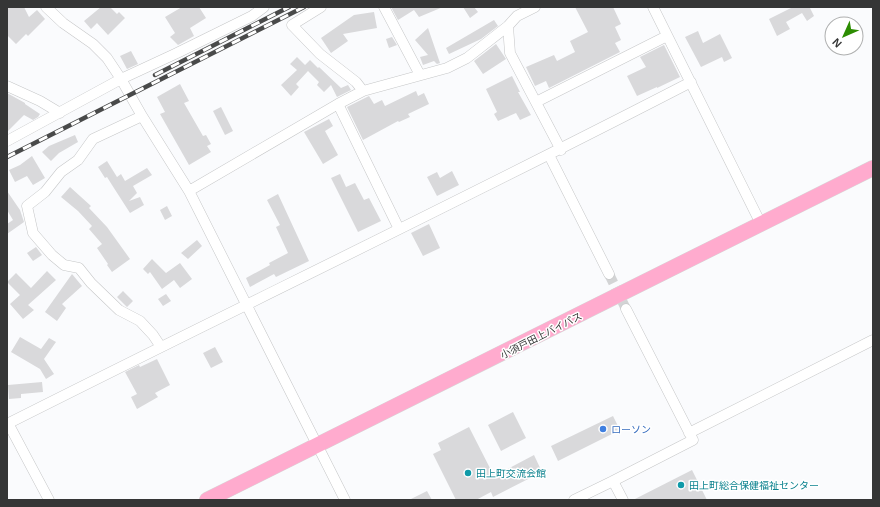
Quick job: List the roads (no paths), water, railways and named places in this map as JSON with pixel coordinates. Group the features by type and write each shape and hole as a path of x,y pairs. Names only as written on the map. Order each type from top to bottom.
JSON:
{"highway":[{"name":"小須戸田上バイパス","path":"207,500 873,168"}],"street":[{"path":"46,7 62,23 93,44 107,58 189,191 345,500"},
{"path":"7,141 121,79 252,16 264,7"},
{"path":"321,7 292,25 320,54 356,82 363,91"},
{"path":"384,7 420,75"},
{"path":"189,191 363,91 447,68 467,58 508,26 517,16 535,7"},
{"path":"653,7 761,224"},
{"path":"508,26 510,53 560,150"},
{"path":"536,102 667,36"},
{"path":"49,500 7,424 246,304 560,150 691,82"},
{"path":"7,86 40,101 60,113"},
{"path":"338,104 399,229"},
{"path":"142,116 93,139 78,160 61,172 45,192 27,206 33,233 52,255 64,265 79,268 91,283 119,310 140,321 154,335 161,347"},
{"path":"549,155 609,274"},
{"path":"574,500 693,440 626,309"},
{"path":"689,433 873,340"},
{"path":"614,481 624,500"}],"tunnel":[{"path":"609,274 626,309"}],"railway":[{"path":"155,75 289,7"},
{"path":"7,157 304,7"}],"place":[{"name":"ローソン","path":"603,429"},
{"name":"田上町交流会館","path":"468,473"},
{"name":"田上町総合保健福祉センター","path":"681,485"}]}
